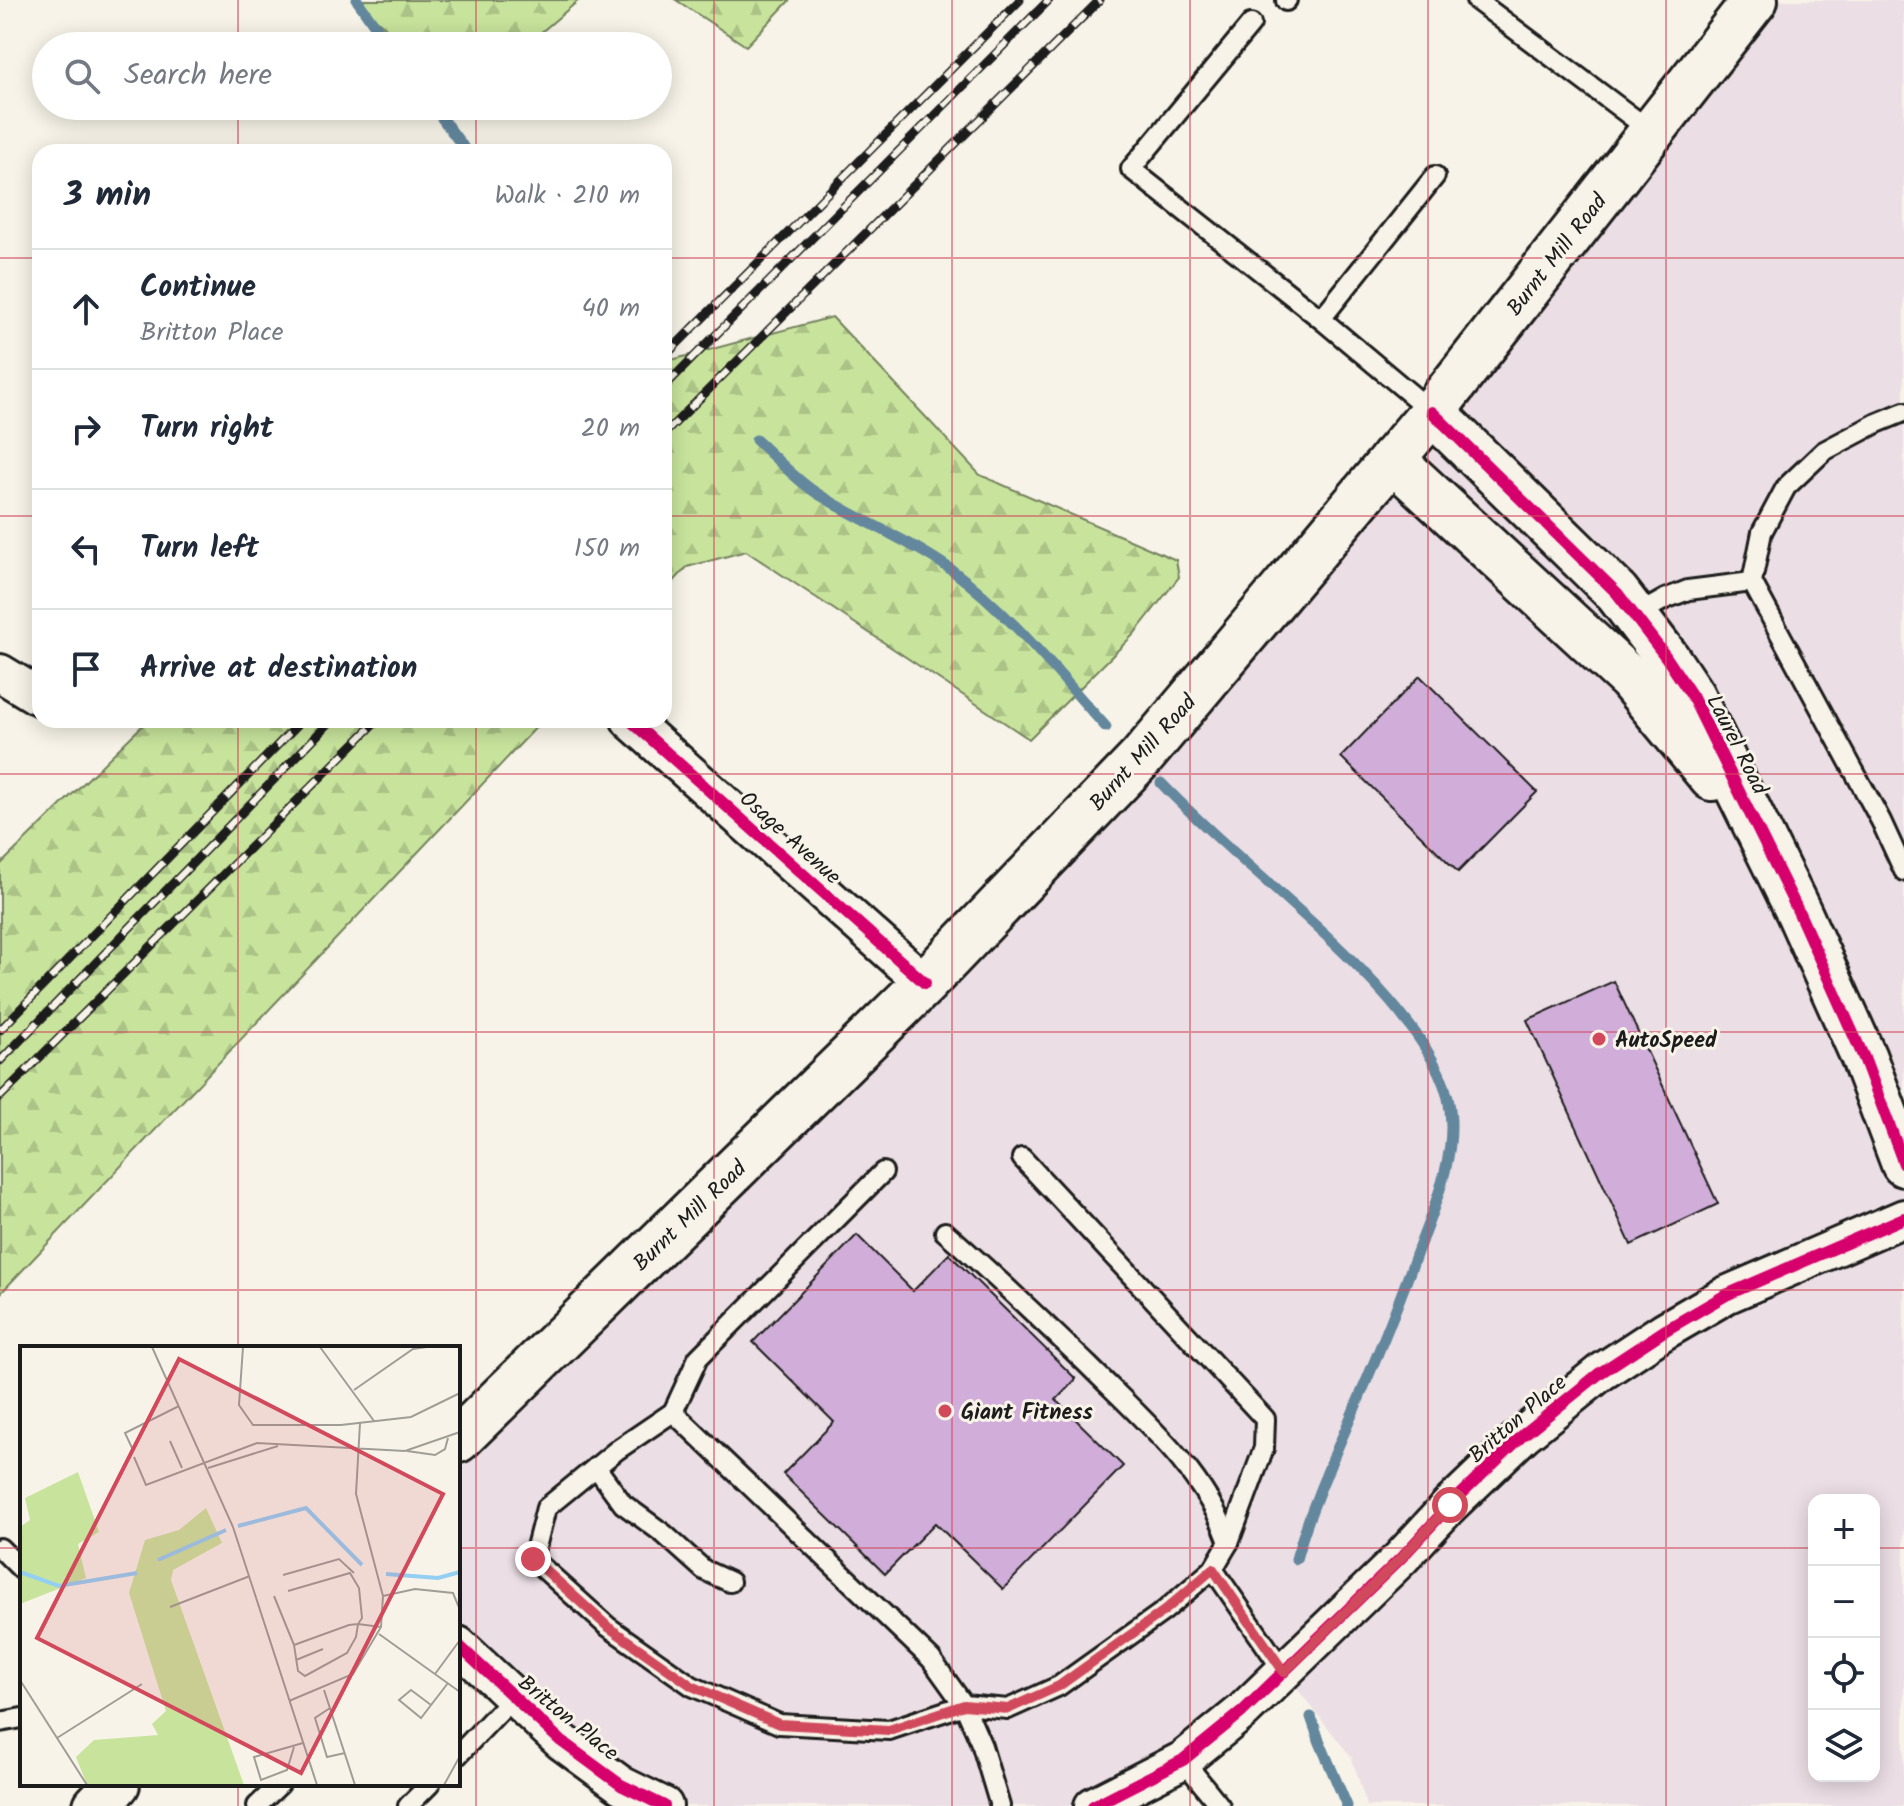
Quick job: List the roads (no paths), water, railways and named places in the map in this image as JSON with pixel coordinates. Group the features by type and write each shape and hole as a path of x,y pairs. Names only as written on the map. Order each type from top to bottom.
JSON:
{"main road":[{"name":"Burnt Mill Road","path":"460,1438 925,983 1141,758 1432,412 1755,0"},
{"name":"Laurel Road","path":"1432,412 1617,593 1692,696 1773,859 1864,1058 1904,1164"},
{"name":"Laurel Road","path":"1392,459 1630,679 1692,752 1773,859"},
{"path":"96,1806 115,1786"}],"street":[{"path":"0,673 32,692"},
{"name":"Osage Avenue","path":"639,728 925,983"},
{"name":"Britton Place","path":"1093,1806 1183,1760 1242,1712 1513,1445 1600,1373 1726,1295 1904,1218"},
{"name":"Britton Place","path":"460,1647 561,1741 621,1785 664,1806"}],"lane":[{"path":"1476,0 1652,132"},
{"path":"1251,24 1131,169 1321,319 1432,412"},
{"path":"1321,319 1435,176"},
{"path":"1904,412 1824,451 1786,487 1762,532 1752,582 1881,821 1904,871"},
{"path":"1635,616 1688,590 1752,582"},
{"path":"883,1172 698,1358 673,1412 652,1424 546,1508 533,1559 607,1626 692,1686 779,1724 889,1730 964,1705 1008,1709 1059,1686 1164,1611 1213,1569 1229,1542 1264,1448 1265,1419 1022,1158"},
{"path":"945,1232 1006,1285 1160,1436 1221,1518 1229,1542"},
{"path":"673,1412 931,1659 964,1705 982,1746 1000,1806"},
{"path":"596,1467 623,1504 664,1534 704,1570 730,1582"},
{"path":"0,1548 20,1568"},
{"path":"1213,1569 1284,1672"},
{"path":"460,1753 512,1698"},
{"path":"0,1722 20,1718"},
{"path":"1183,1760 1220,1806"},
{"path":"257,1806 278,1786"},
{"path":"408,1806 428,1786"}],"waterway":[{"path":"357,0 379,32"},
{"path":"443,120 461,144"},
{"path":"756,440 815,492 920,550 974,588 1033,645 1106,727"},
{"path":"1161,783 1335,943 1389,1000 1432,1059 1448,1098 1451,1138 1437,1198 1389,1326 1317,1497 1296,1559"},
{"path":"1311,1717 1347,1806"}],"railway":[{"path":"672,349 1020,0"},
{"path":"672,379 1049,0"},
{"path":"672,426 1100,0"},
{"path":"0,1030 294,728"},
{"path":"0,1061 324,728"},
{"path":"0,1097 370,728"}],"place":[{"name":"AutoSpeed","path":"1599,1039"},
{"name":"Giant Fitness","path":"945,1411"}]}
